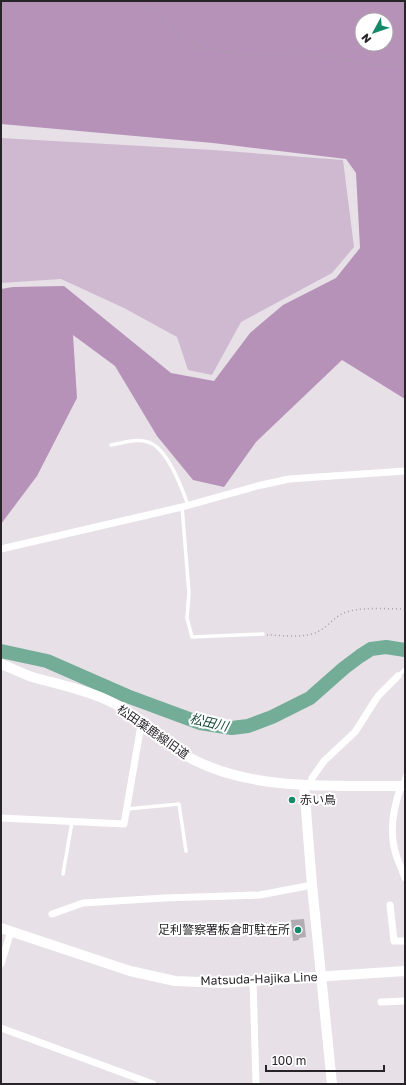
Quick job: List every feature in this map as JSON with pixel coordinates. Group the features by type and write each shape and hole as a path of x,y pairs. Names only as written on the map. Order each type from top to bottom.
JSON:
{"street":[{"path":"1,550 185,506 257,486 289,479 405,471"},
{"name":"松田葉鹿線旧道","path":"1,664 30,676 87,692 107,700 124,709 186,756 217,770 250,779 286,784 403,786"},
{"path":"332,1084 320,977 312,885 307,785 324,761 355,732 378,696 398,676"},
{"path":"1,818 124,824 140,731 144,724"},
{"path":"403,786 394,816 392,836 395,851 405,878"},
{"path":"52,914 83,903 164,898 260,895 312,885"},
{"path":"390,905 394,941 405,941"},
{"name":"Matsuda-Hajika Line","path":"1,928 130,971 175,981 223,983 405,971"},
{"path":"1,964 11,931"},
{"path":"253,981 256,1084"},
{"path":"381,1002 405,1001"},
{"path":"1,1028 153,1084"}],"lane":[{"path":"111,445 134,441 149,442 154,444 176,474 185,506 189,593 188,618 192,637 263,634"},
{"path":"398,676 405,669"},
{"path":"403,786 405,775"},
{"path":"126,809 179,804 186,851"},
{"path":"63,874 72,822"}],"path":[{"path":"130,1 147,7 182,36 199,47 224,52 246,54 315,54 378,66 393,65 405,61"},
{"path":"146,1 147,7"},
{"path":"263,634 298,636 311,635 319,631 340,614 349,611 370,609 405,609"}],"shaded area":[{"path":"1,1 405,1 405,399 342,360 256,442 224,487 193,480 157,436 115,366 73,335 77,398 37,476 1,524 1,289 13,287 64,286 171,373 214,381 250,333 283,305 336,278 360,248 356,173 346,159 213,143 1,124"},
{"path":"1,138 213,150 343,160 354,247 332,273 241,322 212,375 188,370 177,337 124,308 61,279 1,283"}],"building":[{"path":"304,919 306,937 293,941 291,920"}],"waterway":[{"name":"松田川","path":"1,651 47,661 127,696 200,723 232,728 248,726 272,717 310,698 344,668 371,649 386,647 405,650"}],"place":[{"name":"赤い鳥","path":"292,800"},
{"name":"足利警察署板倉町駐在所","path":"298,930"}]}
